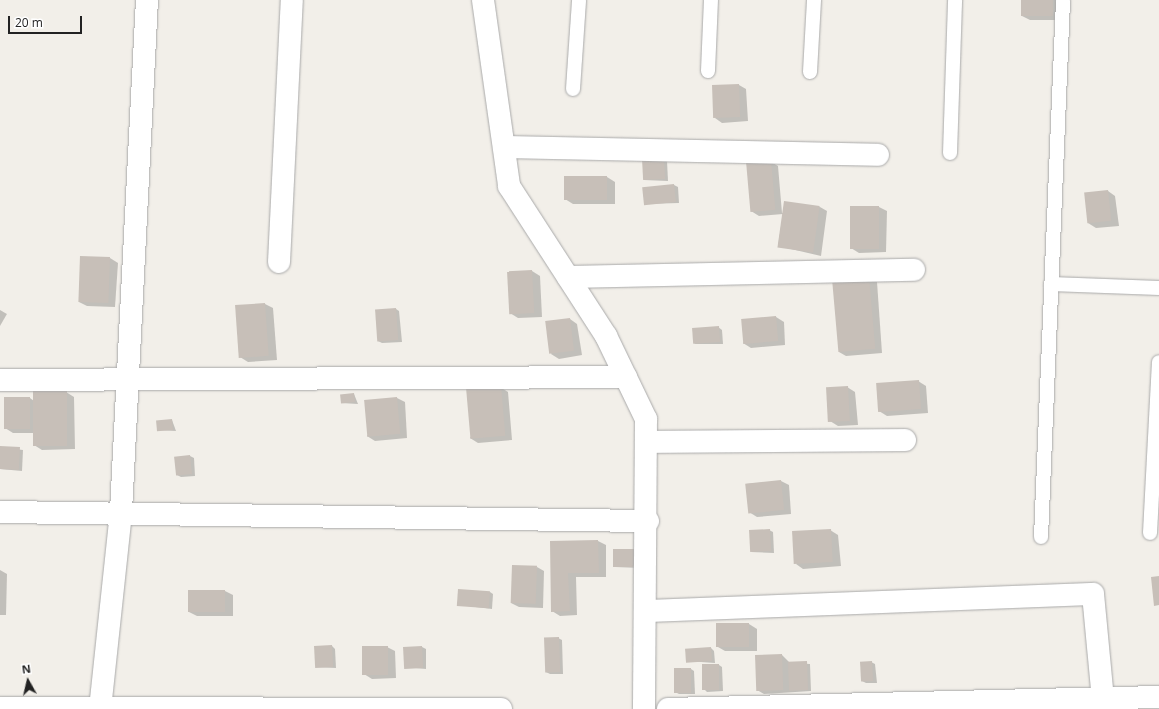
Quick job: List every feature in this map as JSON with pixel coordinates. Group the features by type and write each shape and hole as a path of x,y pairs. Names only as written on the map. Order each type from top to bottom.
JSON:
{"street":[{"path":"100,708 121,511 146,0"},
{"path":"279,262 292,0"},
{"path":"483,0 509,186 606,336 646,418 648,521 644,709"},
{"path":"504,147 878,155"},
{"path":"568,277 914,270"},
{"path":"0,380 128,381 626,376"},
{"path":"646,442 904,440"},
{"path":"0,512 121,511 648,521"},
{"path":"646,611 1093,594 1103,699"},
{"path":"668,709 886,706 1159,697"},
{"path":"0,708 501,709"}],"lane":[{"path":"573,89 579,0"},
{"path":"708,71 711,0"},
{"path":"810,72 814,0"},
{"path":"950,153 955,0"},
{"path":"1041,537 1063,0"},
{"path":"1051,284 1159,288"},
{"path":"1150,533 1159,362"}],"building":[{"path":"1021,0 1053,0 1053,16 1021,16"},
{"path":"739,84 740,117 713,118 712,85"},
{"path":"664,158 665,179 643,180 642,159"},
{"path":"771,160 775,210 750,212 746,162"},
{"path":"564,176 607,176 607,200 564,200"},
{"path":"674,184 676,202 644,205 642,187"},
{"path":"1108,190 1111,221 1087,223 1084,193"},
{"path":"784,201 820,206 813,253 777,248"},
{"path":"850,206 879,206 879,249 850,249"},
{"path":"80,256 110,257 108,303 78,302"},
{"path":"532,270 534,313 509,314 507,271"},
{"path":"869,277 875,349 838,352 832,280"},
{"path":"265,303 269,356 239,358 235,305"},
{"path":"396,308 398,340 377,341 375,309"},
{"path":"776,316 778,341 743,344 741,319"},
{"path":"570,318 574,351 549,354 545,321"},
{"path":"719,326 720,342 693,344 692,328"},
{"path":"919,380 921,409 878,412 876,383"},
{"path":"501,386 505,436 470,439 466,389"},
{"path":"848,386 850,421 828,422 826,387"},
{"path":"33,391 67,391 67,446 33,446"},
{"path":"354,393 355,402 341,403 340,394"},
{"path":"4,397 30,397 30,429 4,429"},
{"path":"397,397 400,434 367,437 364,400"},
{"path":"172,419 173,430 157,431 156,420"},
{"path":"0,446 20,447 19,470 0,469"},
{"path":"190,455 192,474 176,476 174,457"},
{"path":"781,480 784,510 748,514 745,484"},
{"path":"770,529 771,551 750,552 749,530"},
{"path":"831,529 833,562 794,564 792,531"},
{"path":"598,540 599,573 568,573 570,611 551,612 550,541"},
{"path":"613,549 637,549 637,567 613,567"},
{"path":"512,565 537,566 536,604 511,603"},
{"path":"1159,576 1159,605 1154,606 1151,577"},
{"path":"458,589 490,591 489,608 457,606"},
{"path":"188,590 225,590 225,612 188,612"},
{"path":"716,623 749,623 749,647 716,647"},
{"path":"559,637 560,672 545,673 544,638"},
{"path":"332,645 333,667 315,668 314,646"},
{"path":"362,646 388,646 388,675 362,675"},
{"path":"422,646 423,668 404,669 403,647"},
{"path":"711,647 712,661 686,663 685,649"},
{"path":"782,654 783,690 756,691 755,655"},
{"path":"807,661 808,690 789,691 788,662"},
{"path":"872,661 873,681 861,682 860,662"},
{"path":"702,664 719,664 719,690 702,690"},
{"path":"674,668 691,668 691,693 674,693"}]}
